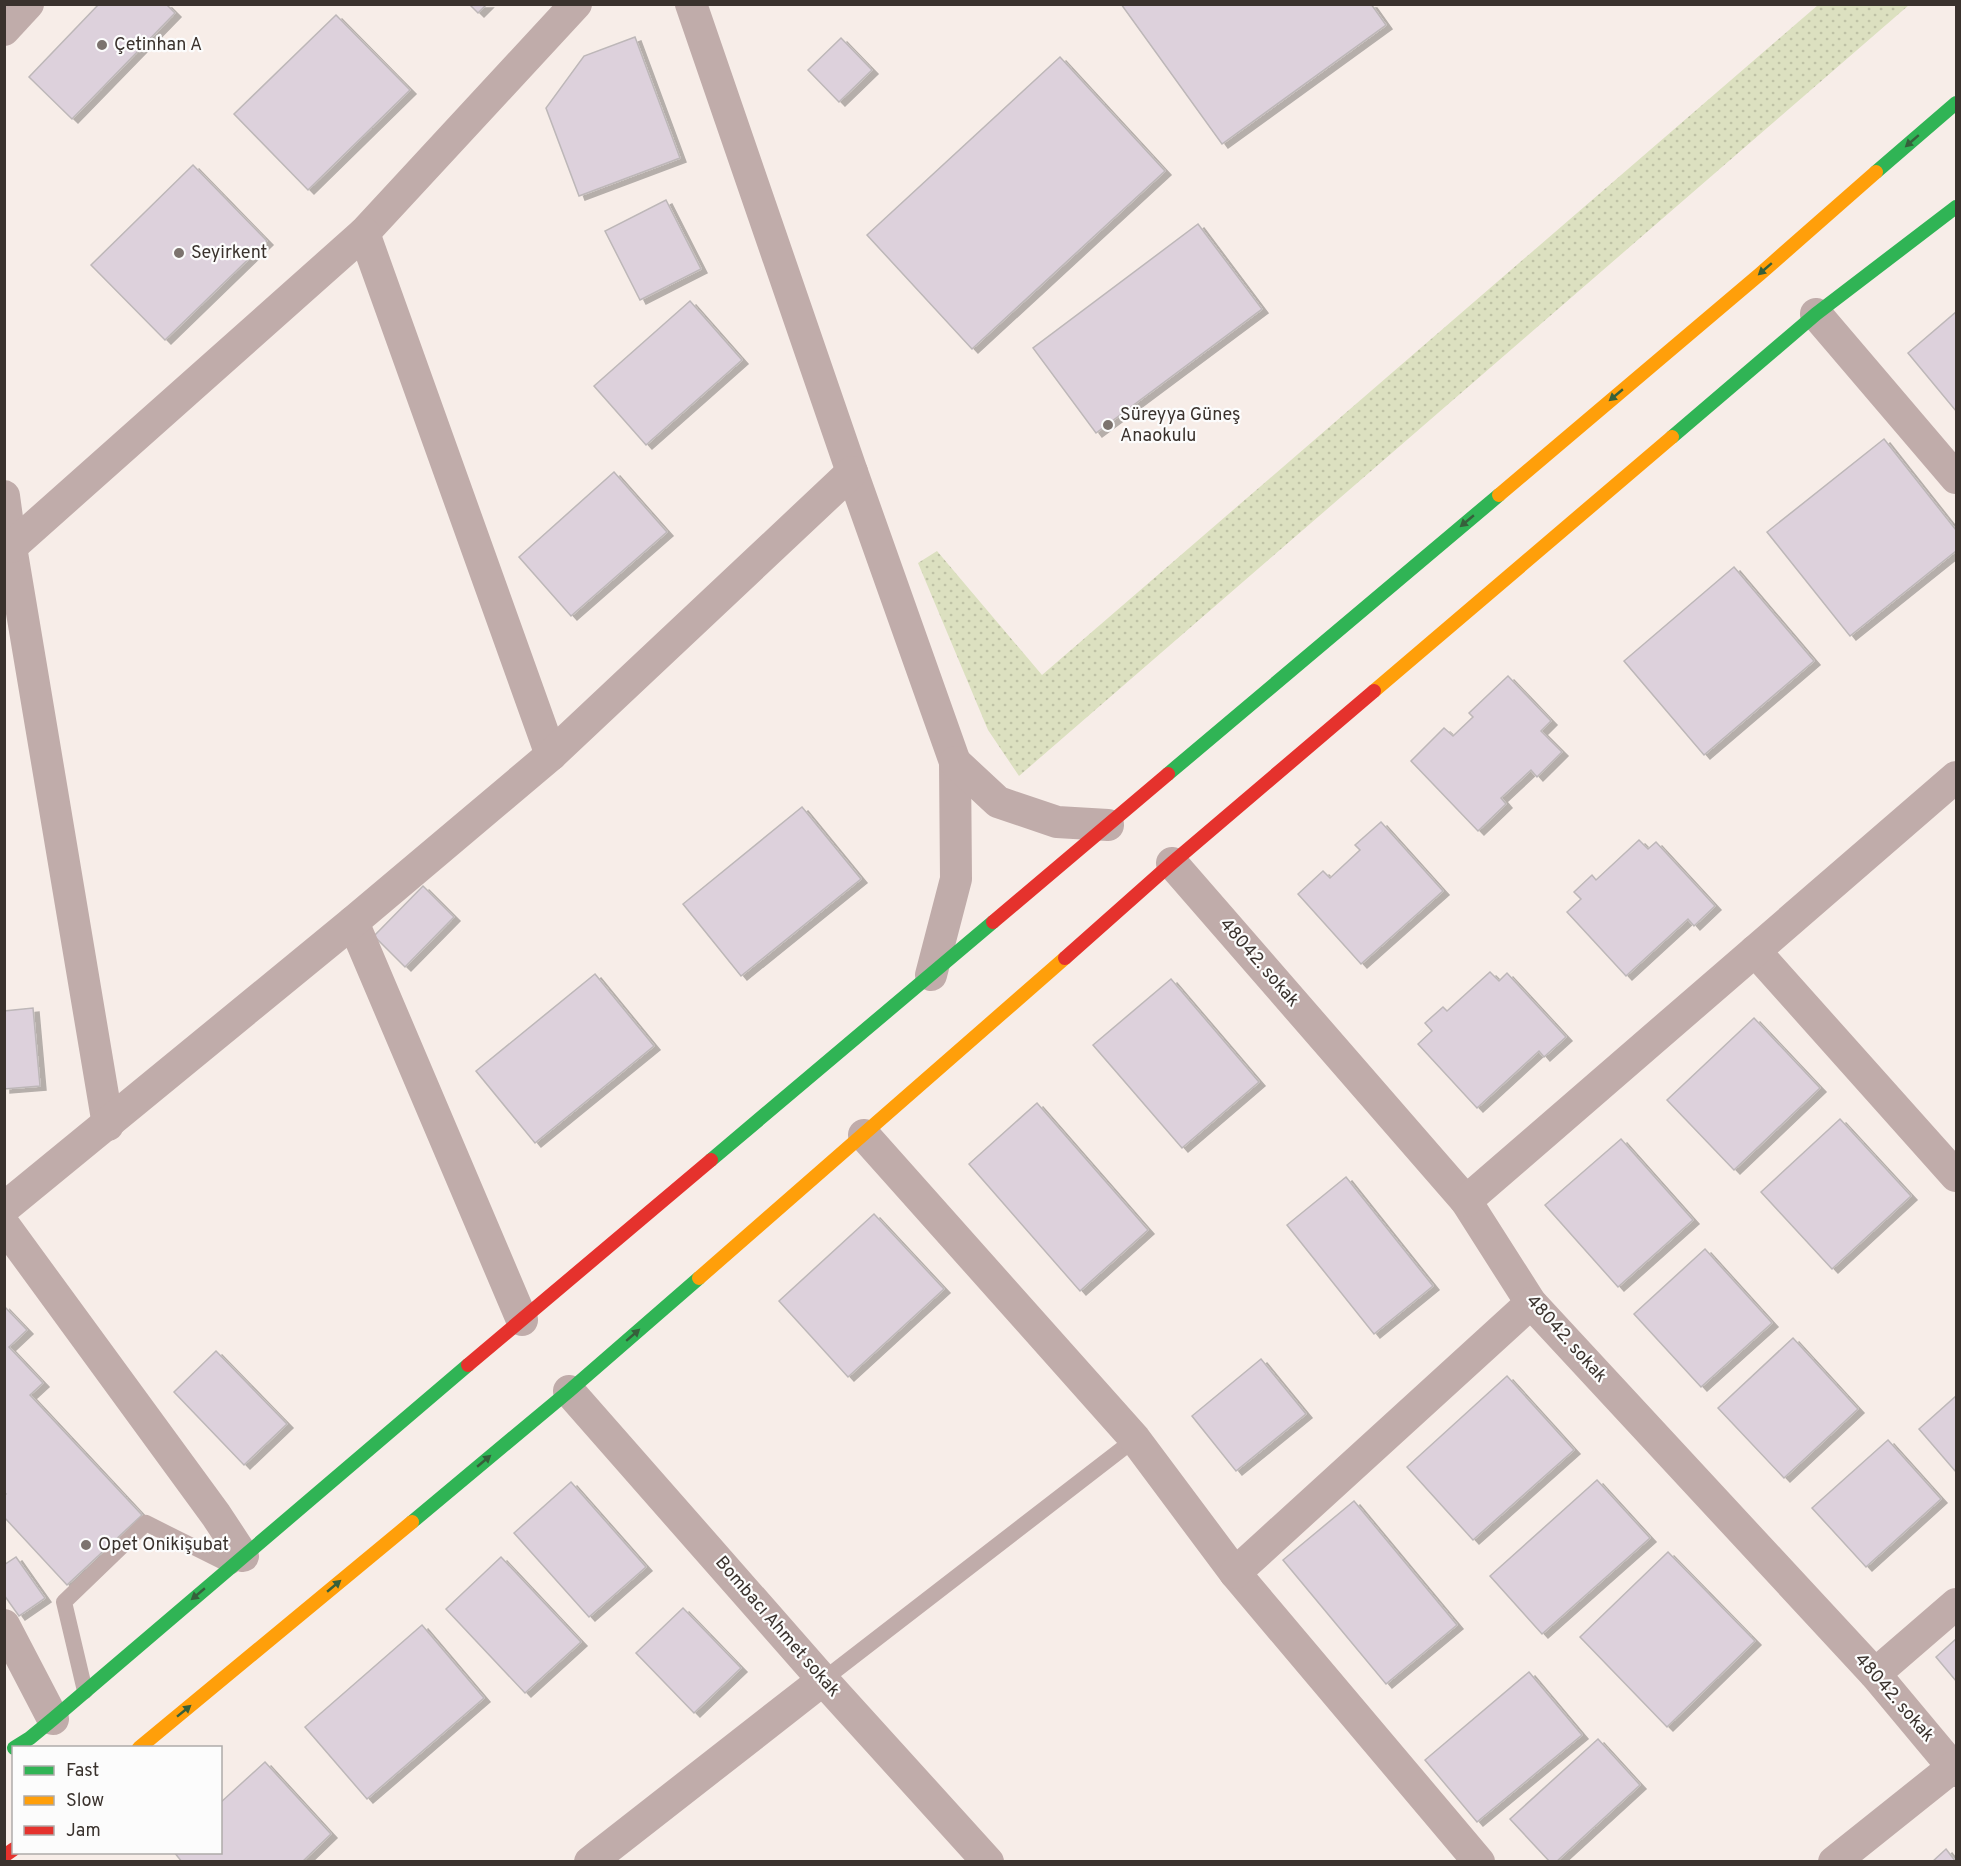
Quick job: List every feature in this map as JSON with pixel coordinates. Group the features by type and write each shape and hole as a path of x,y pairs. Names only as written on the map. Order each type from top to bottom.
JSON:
{"main road":[{"path":"17,1746 53,1719 1760,274 1956,103"},
{"path":"141,1746 569,1391 1172,863 1816,314 1956,207"}],"street":[{"path":"4,30 28,4"},
{"path":"11,547 364,233 576,4"},
{"path":"692,4 852,472 955,762 956,879 931,975"},
{"path":"364,233 551,755"},
{"path":"1816,314 1956,478"},
{"path":"4,1208 108,1125 551,755 852,472"},
{"path":"4,496 108,1125"},
{"path":"955,762 998,802 1057,822 1108,825"},
{"path":"1466,1201 1956,777"},
{"name":"48042. sokak","path":"1172,863 1466,1201 1531,1303 1875,1674 1955,1769"},
{"path":"353,922 522,1320"},
{"path":"1755,951 1952,1162"},
{"path":"864,1135 1135,1439 1236,1573 1479,1862"},
{"path":"4,1225 216,1515 237,1561"},
{"path":"1236,1573 1531,1303"},
{"name":"Bombacı Ahmet sokak","path":"569,1391 823,1680 988,1862"},
{"path":"1875,1674 1956,1604"},
{"path":"4,1625 53,1719"},
{"path":"590,1862 823,1680"},
{"path":"1834,1862 1955,1769"}],"lane":[{"path":"823,1680 1135,1439"},
{"path":"85,1691 64,1602 146,1524 237,1561"}],"green space":[{"path":"1818,5 1909,5 1019,776 988,730 918,563 937,551 1042,675"}],"building":[{"name":"Çetinhan A","path":"99,4 166,4 175,13 72,119 29,77"},
{"path":"469,4 487,4 478,13"},
{"path":"1121,4 1371,4 1386,25 1222,144"},
{"path":"336,15 410,90 308,190 234,114"},
{"path":"635,37 680,158 579,196 546,108 584,56"},
{"path":"841,38 872,70 839,102 808,70"},
{"path":"1060,57 1165,171 972,349 867,235"},
{"name":"Seyirkent","path":"193,165 267,241 165,340 91,265"},
{"path":"666,200 701,269 640,300 605,231"},
{"path":"1198,224 1262,309 1096,433 1033,348"},
{"path":"690,301 742,360 646,445 594,386"},
{"path":"1956,312 1956,411 1908,353"},
{"path":"1884,439 1956,530 1956,551 1850,636 1767,532"},
{"path":"614,472 667,532 571,616 519,557"},
{"path":"1734,567 1814,661 1704,755 1624,661"},
{"path":"1508,676 1551,721 1541,731 1562,752 1537,777 1531,770 1501,798 1506,804 1478,831 1411,761 1444,728 1453,736 1473,717 1469,713"},
{"path":"802,807 861,879 741,976 683,904"},
{"path":"1381,822 1443,891 1361,964 1298,894 1323,871 1330,878 1360,850 1355,845"},
{"path":"1639,840 1648,849 1656,842 1715,906 1694,926 1688,919 1626,976 1567,912 1581,899 1574,892 1592,875 1596,880"},
{"path":"423,886 454,917 405,967 374,936"},
{"path":"1490,972 1499,981 1507,973 1566,1037 1544,1057 1539,1051 1477,1108 1418,1044 1432,1031 1425,1023 1443,1007 1447,1011"},
{"path":"595,974 654,1046 535,1143 476,1071"},
{"path":"1171,979 1259,1082 1182,1148 1093,1045"},
{"path":"33,1008 40,1086 4,1089 4,1011"},
{"path":"1754,1018 1820,1088 1734,1170 1667,1100"},
{"path":"1037,1103 1148,1230 1080,1291 969,1164"},
{"path":"1840,1119 1911,1196 1832,1269 1761,1192"},
{"path":"1621,1139 1693,1220 1618,1287 1545,1205"},
{"path":"1346,1177 1433,1286 1374,1334 1287,1225"},
{"path":"874,1214 944,1289 848,1377 779,1301"},
{"path":"1705,1249 1772,1323 1701,1387 1634,1314"},
{"path":"4,1306 27,1330 9,1347 43,1383 30,1395 142,1515 67,1585 4,1517 4,1496 6,1494 4,1493"},
{"path":"1793,1338 1858,1409 1784,1478 1718,1408"},
{"path":"216,1351 287,1424 244,1465 174,1392"},
{"path":"1261,1359 1306,1414 1236,1471 1192,1416"},
{"path":"1507,1376 1574,1450 1473,1540 1407,1467"},
{"path":"1956,1396 1956,1472 1919,1429"},
{"path":"1888,1440 1941,1499 1866,1567 1812,1508"},
{"path":"1597,1480 1650,1538 1542,1634 1490,1576"},
{"path":"571,1482 646,1567 589,1617 514,1533"},
{"path":"1354,1501 1457,1625 1386,1684 1283,1560"},
{"path":"1668,1552 1755,1641 1667,1727 1580,1637"},
{"path":"16,1557 45,1598 19,1616 4,1595 4,1565"},
{"path":"501,1557 581,1642 525,1693 446,1609"},
{"path":"683,1608 741,1668 694,1713 636,1653"},
{"path":"422,1625 484,1698 367,1799 305,1727"},
{"path":"1956,1639 1956,1681 1936,1657"},
{"path":"1529,1672 1582,1735 1477,1822 1425,1760"},
{"path":"1598,1739 1640,1785 1556,1862 1550,1862 1510,1819"},
{"path":"265,1762 331,1834 302,1862 182,1862 176,1854 222,1854 222,1801"},
{"path":"1946,1849 1956,1862 1932,1862"}],"traffic: fast":[{"path":"1876,172 1956,103"},
{"path":"1672,437 1816,314 1956,207"},
{"path":"1168,774 1499,495"},
{"path":"711,1160 993,922"},
{"path":"412,1522 569,1391 699,1278"},
{"path":"17,1746 53,1719 468,1365"}],"traffic: slow":[{"path":"1499,495 1760,274 1876,172"},
{"path":"1374,691 1672,437"},
{"path":"699,1278 1065,958"},
{"path":"141,1746 412,1522"}],"traffic: jam":[{"path":"1065,958 1172,863 1374,691"},
{"path":"993,922 1168,774"},
{"path":"468,1365 711,1160"},
{"path":"4,1856 12,1850"}],"place":[{"name":"Çetinhan A","path":"102,45"},
{"name":"Seyirkent","path":"179,253"},
{"name":"Süreyya Güneş Anaokulu","path":"1108,425"},
{"name":"Opet Onikişubat","path":"86,1545"}]}
